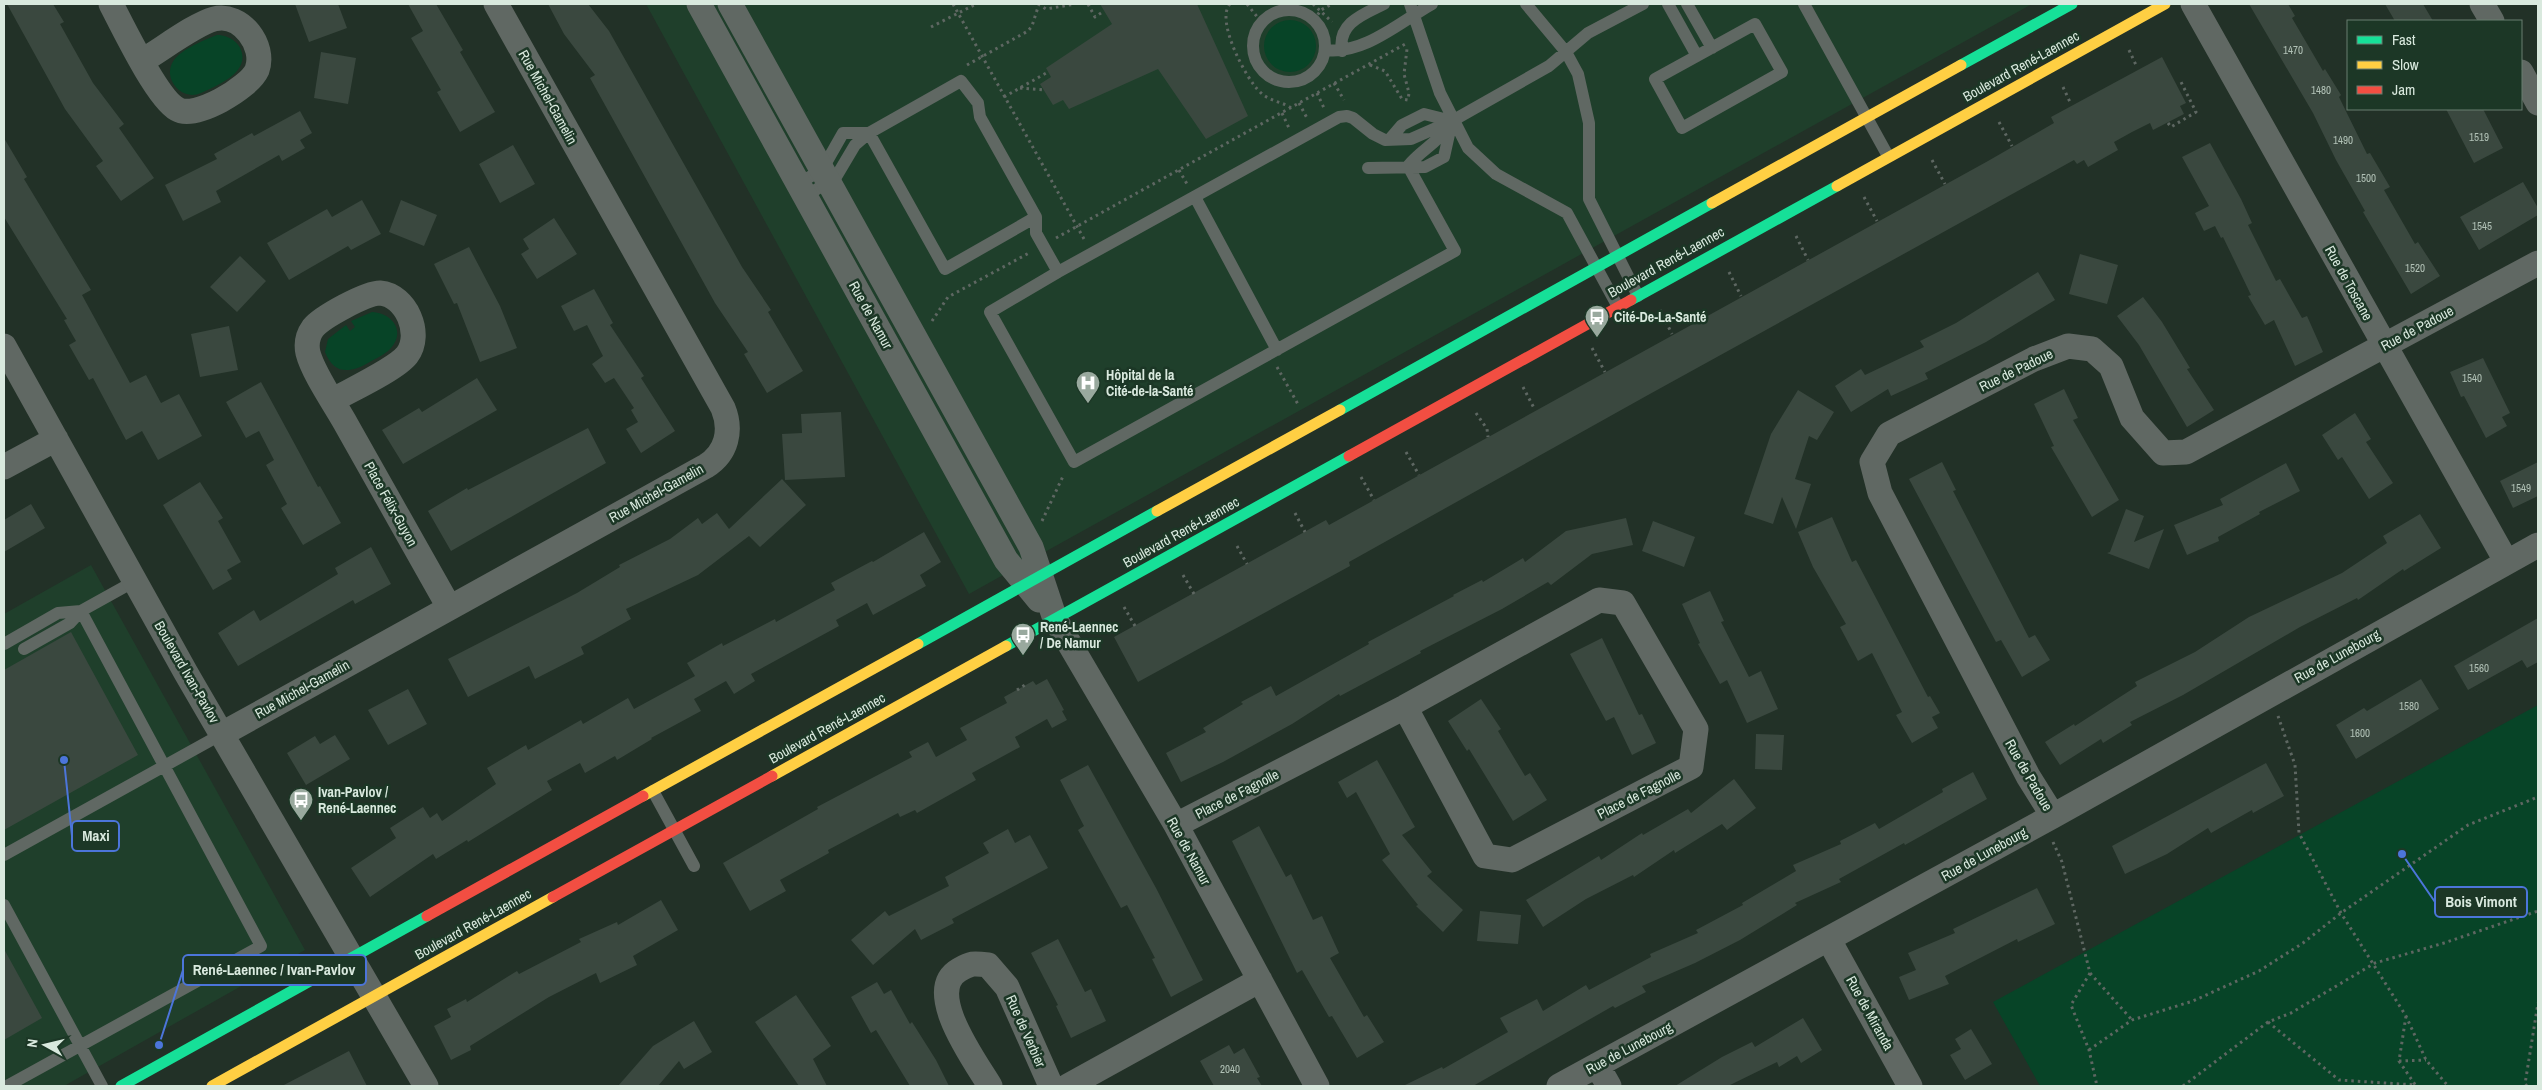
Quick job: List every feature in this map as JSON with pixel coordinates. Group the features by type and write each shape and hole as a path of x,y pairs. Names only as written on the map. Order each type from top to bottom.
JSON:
{"street":[{"path":"110,4 142,61 170,103 179,110 189,113 207,107 244,85 256,72 259,60 255,43 245,28 235,21 224,18 206,22 142,61"},
{"name":"Rue Michel-Gamelin","path":"222,734 712,462 722,451 728,429 722,408 496,4"},
{"name":"Rue de Namur","path":"699,4 1006,560 1033,580 1176,826 1317,1086"},
{"name":"Rue de Namur","path":"730,4 1031,547 1033,580"},
{"name":"Boulevard René-Laennec","path":"121,1086 2072,4"},
{"name":"Boulevard René-Laennec","path":"212,1086 2165,4"},
{"name":"Rue de Toscane","path":"2192,4 2506,561"},
{"path":"2482,4 2491,20"},
{"path":"2522,74 2538,103"},
{"name":"Rue de Padoue","path":"2049,818 1880,493 1872,462 1889,434 2034,359 2068,346 2092,349 2111,366 2132,418 2164,453 2186,452 2538,263"},
{"name":"Place Félix-Guyon","path":"333,400 398,362 411,349 414,337 412,325 395,299 380,294 369,295 326,319 313,329 307,344 308,354 333,400 448,607"},
{"name":"Boulevard Ivan-Pavlov","path":"4,346 222,734 426,1086"},
{"path":"4,467 56,439"},
{"name":"Rue de Lunebourg","path":"1559,1086 1603,1076 1829,940 2506,561 2538,545"},
{"name":"Place de Fagnolle","path":"1176,826 1405,707 1599,600 1623,603 1696,729 1691,766 1512,860 1485,856 1405,707"},
{"name":"Rue de Miranda","path":"1829,940 1910,1086"},
{"name":"Rue de Verbier","path":"990,1086 950,1017 945,987 950,975 972,962 988,965 1007,987 1051,1086"},
{"path":"1068,1086 1260,980"}],"lane":[{"path":"1342,51 1344,32 1350,22 1384,4"},
{"path":"1325,50 1342,51 1351,49 1396,27 1412,10 1432,4"},
{"path":"1526,4 1566,52 1578,74 1588,114 1589,199 1638,296"},
{"path":"1368,168 1408,166 1419,152 1438,142 1452,121 1550,66 1588,33 1643,4"},
{"path":"1668,4 1697,56"},
{"path":"1687,4 1712,48"},
{"path":"1804,4 1888,156"},
{"path":"1284,10 1317,15 1325,50 1317,69 1304,79 1288,82 1272,78 1260,67 1254,53 1254,37 1262,23 1274,13 1284,10"},
{"path":"1412,10 1440,93 1452,121 1468,148 1486,166 1506,180 1567,213 1618,307"},
{"path":"1755,24 1782,72 1682,128 1655,79 1697,56 1755,24"},
{"path":"802,189 840,171 855,145 868,133 961,81 978,103 980,117 1036,217 1036,233 1058,272"},
{"path":"1408,166 1455,251 1074,462 990,312 1058,272 1339,118 1347,116 1379,138 1390,139 1402,125 1424,114 1452,121"},
{"path":"868,133 945,269 1036,217"},
{"path":"1195,197 1276,350"},
{"path":"24,649 70,623 81,611 135,581"},
{"path":"4,644 58,613 81,611"},
{"path":"7,1086 261,946 81,611"},
{"path":"4,855 222,734"},
{"path":"653,790 694,866"},
{"path":"4,905 102,1086"}],"path":[{"path":"953,4 1077,226"},
{"path":"931,27 976,4"},
{"path":"982,57 1028,31 1032,26 1039,4 1046,9 1075,4"},
{"path":"1088,4 1095,16 1104,11"},
{"path":"1230,4 1225,14 1226,26 1248,78 1267,98 1290,108"},
{"path":"1247,4 1262,23"},
{"path":"1313,4 1317,15 1334,25"},
{"path":"1317,15 1332,4"},
{"path":"1054,239 1369,64 1408,43 1404,74 1409,93 1408,100 1402,99 1385,71 1369,64"},
{"path":"2126,44 2136,65"},
{"path":"1004,97 1048,72"},
{"path":"2060,81 2070,102"},
{"path":"2168,123 2171,127 2196,112 2181,82"},
{"path":"1020,88 1044,90"},
{"path":"1996,116 2012,146"},
{"path":"1928,153 1945,184"},
{"path":"1861,191 1877,221"},
{"path":"1793,229 1808,260"},
{"path":"930,324 948,297 1032,252"},
{"path":"1726,266 1741,296"},
{"path":"1657,304 1672,334"},
{"path":"1590,342 1605,372"},
{"path":"1283,376 1302,411"},
{"path":"1520,380 1528,401 1536,410"},
{"path":"1472,406 1487,429 1488,437"},
{"path":"1402,446 1419,475"},
{"path":"1357,470 1374,500"},
{"path":"1040,524 1065,471"},
{"path":"1291,507 1305,532"},
{"path":"1234,539 1247,564"},
{"path":"1180,569 1194,594"},
{"path":"1121,602 1135,626"},
{"path":"1017,690 1028,683"},
{"path":"2270,694 2295,765 2300,833 2341,913 2375,963 2406,1016 2426,1060 2448,1086"},
{"path":"2089,1050 2132,1020 2193,1001 2259,971 2303,943 2341,913 2468,825 2538,797"},
{"path":"2049,818 2090,973 2132,1020"},
{"path":"2183,1086 2268,1022 2291,1013 2375,963 2444,943 2538,911"},
{"path":"261,946 269,951 278,966 286,969"},
{"path":"2090,973 2071,1005 2089,1050 2097,1086"},
{"path":"2524,1086 2538,1003"},
{"path":"2406,1016 2399,1061 2416,1086"},
{"path":"2268,1022 2340,1080 2416,1086"},
{"path":"2399,1061 2426,1060"}],"shaded area":[{"name":"Hôpital de la Cité-de-la-Santé","path":"646,4 2032,4 969,594"},
{"path":"1285,20 1295,20 1309,27 1316,41 1316,51 1309,65 1295,72 1285,72 1275,68 1268,61 1264,51 1264,41 1268,31 1275,24"},
{"path":"217,35 230,38 239,47 242,52 241,65 225,81 201,93 194,95 181,91 172,81 170,74 174,60 200,42"},
{"path":"372,312 386,316 395,324 397,335 391,348 386,353 355,369 343,370 333,365 325,352 328,339 346,325 350,331 355,327 351,321"},
{"path":"91,565 305,950 64,1086 4,1086 4,614"},
{"path":"2538,705 2538,1086 2040,1086 1993,1002"}],"building":[{"path":"7,4 53,4 64,22 60,24 93,83 124,124 119,128 154,178 121,201 96,166 103,161 65,109"},
{"path":"295,4 338,4 347,28 309,42"},
{"path":"408,4 436,4 463,50 460,52 495,112 460,132 437,92 441,90 411,38 423,31"},
{"path":"548,4 588,4 609,31 742,267 771,310 768,312 803,371 767,393 744,354 748,352 715,303 590,78 595,75 564,34"},
{"path":"1100,4 1197,4 1248,116 1206,139 1158,69 1069,109 1063,100 1053,105 1040,84 1051,77 1046,68 1112,24"},
{"path":"2249,4 2288,4 2295,16 2292,18 2323,71 2325,69 2341,95 2339,97 2367,154 2370,153 2390,187 2384,190 2415,244 2418,242 2440,276 2411,294 2363,212 2365,211 2336,160 2313,113"},
{"path":"2385,4 2423,4 2432,20 2394,20"},
{"path":"321,52 356,58 348,104 314,98"},
{"path":"2162,57 2186,103 2180,106 2184,114 2153,130 2150,123 2132,132 2114,142 2118,150 2088,167 2084,160 2077,164 2074,160 1648,395 1349,562 1350,566 1138,682 1114,637 1326,520 1329,525 1988,161 2054,123 2051,117"},
{"path":"2447,110 2484,110 2503,148 2474,163"},
{"path":"300,111 312,133 300,140 305,148 282,161 279,155 216,191 221,202 183,221 165,185 217,159 214,154 252,133 254,136"},
{"path":"4,138 27,177 24,179 91,290 82,295 130,383 146,375 161,403 179,394 202,436 158,460 142,431 126,440 93,378 89,380 69,345 76,341 64,320 67,319 4,217"},
{"path":"2210,143 2241,199 2252,223 2248,225 2276,281 2280,279 2302,318 2307,316 2323,352 2295,366 2274,320 2265,325 2248,296 2251,295 2223,237 2221,238 2215,226 2204,231 2195,213 2209,206 2182,157"},
{"path":"513,145 535,184 500,203 479,164"},
{"path":"2523,182 2538,208 2538,215 2479,250 2460,217"},
{"path":"362,200 381,234 351,250 348,246 289,280 267,243 327,209 332,217"},
{"path":"401,200 437,215 424,246 389,232"},
{"path":"554,218 577,254 537,279 521,254 529,249 523,239"},
{"path":"469,247 500,306 517,348 480,362 457,303 454,304 434,264"},
{"path":"2080,254 2118,265 2107,304 2069,294"},
{"path":"240,256 266,281 237,312 210,287"},
{"path":"2038,272 2055,300 1986,342 1925,373 1928,379 1891,396 1888,389 1851,412 1835,386 1861,369 1865,375 1924,347 1920,341 1956,323"},
{"path":"594,289 613,323 610,325 644,376 641,378 675,431 641,453 626,429 638,422 631,410 634,408 614,378 605,383 592,364 603,356 587,325 574,331 561,306"},
{"path":"2143,297 2162,322 2190,368 2187,369 2214,410 2187,427 2139,345 2117,316"},
{"path":"229,326 238,370 200,377 191,334"},
{"path":"2483,358 2510,413 2502,417 2507,426 2486,438 2464,396 2461,397 2450,372"},
{"path":"477,378 497,410 403,464 382,430 419,408 422,412"},
{"path":"261,382 318,487 320,486 341,523 303,545 281,508 287,504 266,465 274,460 259,431 246,438 226,402"},
{"path":"2064,389 2078,418 2073,420 2119,500 2092,517 2051,447 2054,446 2034,404"},
{"path":"1798,390 1834,412 1817,440 1809,436 1795,479 1811,484 1796,529 1782,497 1773,524 1744,514 1771,434"},
{"path":"841,412 845,477 785,480 782,434 802,433 801,414"},
{"path":"2355,413 2371,439 2366,442 2393,483 2369,499 2342,457 2338,460 2322,435"},
{"path":"588,428 606,463 451,551 428,511 467,488 468,490"},
{"path":"1942,462 1956,490 1953,491 2029,638 2035,635 2050,660 2022,677 2001,640 1996,642 1909,479"},
{"path":"2538,462 2538,496 2513,508 2500,481"},
{"path":"2286,463 2300,491 2259,512 2260,514 2218,537 2219,541 2187,555 2174,525 2223,505 2220,499"},
{"path":"782,479 806,505 760,547 749,536 698,575 626,609 631,619 581,647 584,654 535,679 529,666 468,697 448,659 577,593 620,567 619,565 670,539 698,518 702,524 717,513 729,529"},
{"path":"200,482 223,518 218,521 241,562 227,570 232,579 213,590 163,505"},
{"path":"31,504 45,528 4,552 4,520"},
{"path":"2126,509 2144,516 2134,542 2164,529 2149,569 2107,553 2110,552"},
{"path":"2420,514 2441,548 2404,571 2403,569 2358,600 2357,598 2300,627 2183,695 2130,722 2132,725 2103,743 2101,739 2060,765 2045,742 2074,724 2075,726 2137,686 2135,682 2195,652 2249,617 2342,573 2387,543 2383,536"},
{"path":"1832,517 1852,562 1856,560 1928,697 1930,696 1940,713 1932,717 1938,728 1912,743 1896,715 1902,712 1872,653 1858,661 1840,627 1846,624 1813,567 1798,532"},
{"path":"1626,518 1633,545 1592,554 1551,585 1548,582 1502,609 1420,651 1421,653 1340,696 1339,694 1292,724 1223,762 1181,782 1166,753 1206,732 1203,728 1243,704 1241,702 1271,686 1276,696 1453,595 1482,580 1483,582 1523,558 1525,562 1566,531"},
{"path":"1653,521 1695,537 1684,567 1642,551"},
{"path":"924,532 941,562 920,575 926,586 873,615 867,603 836,620 839,626 751,674 755,681 734,694 726,681 694,699 701,711 651,738 617,760 615,756 585,773 580,763 547,781 552,790 468,842 467,840 436,859 433,854 370,897 351,868 396,838 390,828 423,807 430,818 437,813 442,821 496,784 487,768 526,745 528,750 581,720 583,724 628,698 634,709 695,676 687,663 722,643 723,646 775,619 776,622 835,590 831,583 873,562"},
{"path":"371,547 391,584 355,604 353,600 238,666 218,633 254,610 260,621 338,574 335,568"},
{"path":"1710,591 1724,621 1721,622 1749,677 1761,671 1778,709 1747,723 1727,680 1720,684 1698,644 1700,643 1682,604"},
{"path":"2538,618 2538,662 2527,668 2522,660 2468,690 2454,666"},
{"path":"71,632 138,755 4,830 4,670"},
{"path":"1602,638 1639,715 1642,714 1656,743 1632,755 1614,717 1606,721 1570,654"},
{"path":"1047,679 1064,710 1062,711 1067,720 1052,728 1047,719 1015,737 1020,747 972,773 976,780 917,813 915,810 900,817 898,813 828,850 829,853 780,880 786,891 750,911 723,863 818,809 817,807 912,757 909,752 928,742 936,757 967,740 960,728 1007,703 1004,697 1033,681 1036,685"},
{"path":"2421,679 2439,709 2356,759 2336,725 2364,708 2367,711"},
{"path":"408,689 427,724 388,745 368,710"},
{"path":"1481,699 1501,729 1498,731 1525,776 1530,773 1547,800 1513,821 1469,749 1467,751 1448,721"},
{"path":"1756,734 1784,735 1782,770 1755,769"},
{"path":"335,735 350,759 306,785 287,753 315,736 320,744"},
{"path":"1377,760 1415,827 1402,835 1432,872 1427,876 1463,910 1443,932 1416,906 1418,905 1382,860 1390,854 1356,792 1347,798 1338,782"},
{"path":"2266,763 2284,796 2253,813 2252,810 2211,833 2208,828 2167,854 2125,874 2112,846"},
{"path":"1088,765 1156,888 1203,980 1171,997 1152,959 1155,958 1127,905 1121,908 1078,830 1084,826 1060,780"},
{"path":"1973,772 1987,799 1839,879 1841,882 1795,903 1797,905 1740,940 1695,963 1642,986 1646,992 1615,1008 1613,1006 1473,1086 1403,1086 1442,1067 1443,1069 1508,1032 1500,1018 1537,999 1543,1011 1586,985 1589,990 1651,957 1650,954 1698,933 1696,930 1743,905 1742,903 1796,871 1793,865 1841,844 1840,841 1875,823 1879,829 1943,792 1942,789"},
{"path":"1734,779 1756,808 1727,830 1722,824 1675,853 1674,850 1634,877 1633,875 1586,899 1543,927 1526,900 1599,856 1601,860 1642,833 1643,835 1688,809 1691,813"},
{"path":"1259,826 1286,877 1291,874 1313,920 1322,916 1339,953 1330,958 1364,1017 1367,1015 1384,1042 1357,1058 1332,1016 1329,1017 1302,970 1297,973 1232,841"},
{"path":"1008,829 1015,843 1030,835 1048,868 952,919 954,923 921,940 915,929 873,965 851,940 885,911 889,916 949,886 945,877 989,853 983,843"},
{"path":"2037,888 2055,924 2018,942 2017,939 1945,976 1949,984 1909,1000 1899,977 1916,970 1908,953 1955,933 1953,929"},
{"path":"661,900 678,930 633,956 637,965 600,983 596,973 549,997 470,1046 471,1050 451,1060 434,1026 451,1017 447,1009 466,999 467,1002 517,971 519,974 581,942 579,939 617,922 618,925"},
{"path":"1480,911 1521,915 1518,944 1477,941"},
{"path":"1058,939 1085,992 1091,989 1106,1021 1071,1038 1056,1006 1058,1005 1031,953"},
{"path":"4,949 42,1018 4,1040"},
{"path":"877,982 884,994 891,990 910,1024 912,1022 936,1060 949,1086 910,1086 876,1030 871,1033 851,997"},
{"path":"796,995 831,1046 813,1059 827,1086 799,1086 755,1022"},
{"path":"1803,1018 1822,1050 1801,1063 1797,1056 1779,1067 1777,1062 1728,1086 1675,1086 1722,1057 1752,1042 1755,1047"},
{"path":"694,1021 712,1052 684,1069 679,1061 658,1086 618,1086 653,1046"},
{"path":"1971,1029 1992,1064 1965,1080 1950,1055 1961,1049 1955,1039"},
{"path":"1229,1045 1234,1054 1244,1048 1260,1077 1257,1078 1262,1086 1214,1086 1200,1061"},
{"path":"349,1051 367,1086 282,1086"}],"traffic: fast":[{"path":"1961,65 2072,4"},
{"path":"1631,300 1837,186"},
{"path":"1340,410 1712,203"},
{"path":"1006,646 1349,456"},
{"path":"918,644 1157,511"},
{"path":"121,1086 427,916"}],"traffic: slow":[{"path":"1837,186 2165,4"},
{"path":"1712,203 1961,65"},
{"path":"1157,511 1340,410"},
{"path":"643,796 918,644"},
{"path":"772,776 1006,646"},
{"path":"212,1086 553,897"}],"traffic: jam":[{"path":"1349,456 1631,300"},
{"path":"553,897 772,776"},
{"path":"427,916 643,796"}],"place":[{"name":"Cité-De-La-Santé","path":"1597,338"},
{"name":"Hôpital de la Cité-de-la-Santé","path":"1088,404"},
{"name":"René-Laennec / De Namur","path":"1023,656"},
{"name":"Maxi","path":"64,760"},
{"name":"Ivan-Pavlov / René-Laennec","path":"301,821"},
{"name":"Bois Vimont","path":"2402,854"},
{"name":"René-Laennec / Ivan-Pavlov","path":"159,1045"}]}
